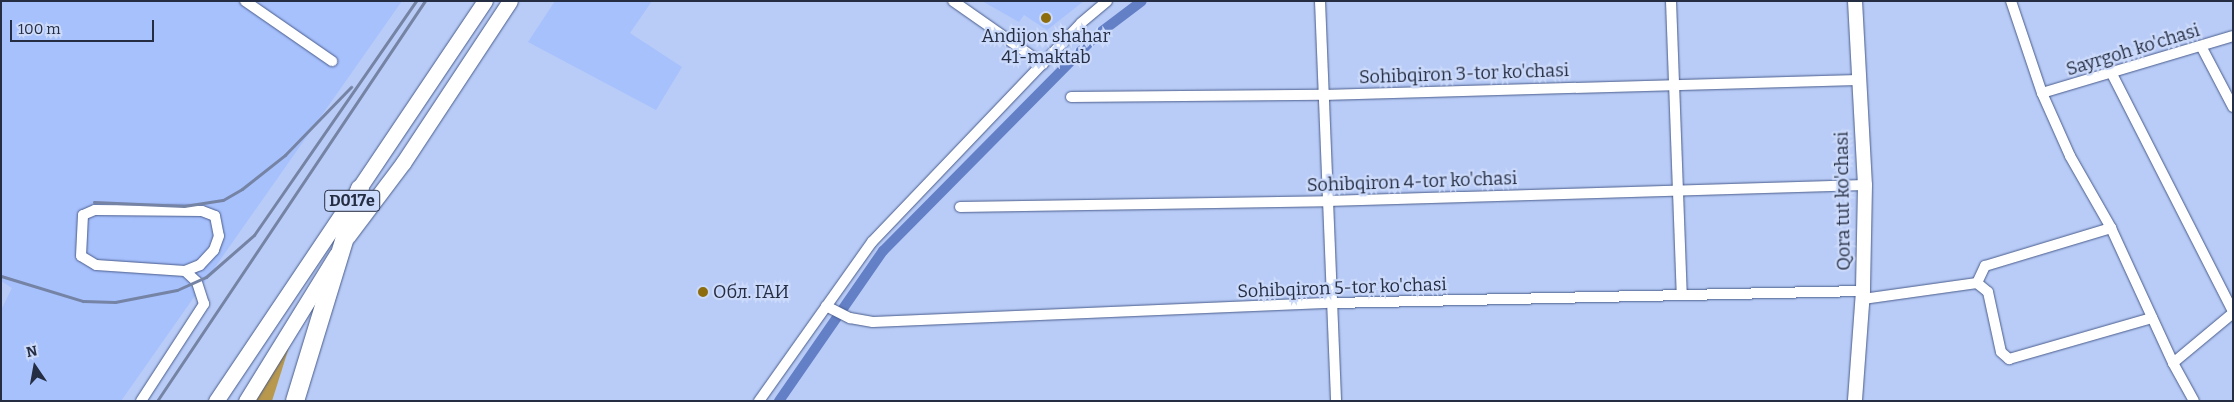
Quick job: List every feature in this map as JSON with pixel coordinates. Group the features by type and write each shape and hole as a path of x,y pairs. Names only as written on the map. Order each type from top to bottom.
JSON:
{"highway":[{"path":"295,401 347,237 360,189"}],"main road":[{"name":"D017e","path":"216,401 485,1"},
{"name":"D017e","path":"246,401 347,237 403,163 510,1"}],"street":[{"path":"246,1 332,60"},
{"path":"954,1 1043,64"},
{"path":"759,401 828,308 872,242 1081,23 1107,1"},
{"path":"1320,1 1336,401"},
{"path":"1671,1 1682,295"},
{"name":"Qora tut ko'chasi","path":"1855,1 1865,185 1863,295 1855,401"},
{"path":"2011,1 2042,94 2070,156 2111,228 2173,364 2194,401"},
{"name":"Sayrgoh ko'chasi","path":"2042,94 2233,36"},
{"path":"2201,46 2233,107"},
{"path":"2112,74 2233,312 2173,364"},
{"name":"Sohibqiron 3-tor ko'chasi","path":"1071,97 1323,95 1858,80"},
{"name":"Sohibqiron 4-tor ko'chasi","path":"960,207 1327,202 1865,185"},
{"path":"141,401 204,304 197,282 186,271 96,265 81,256 83,215 95,210 202,211 215,216 219,236 214,250 200,265 186,271"},
{"path":"2111,228 1984,266 1977,283 1988,292 2001,352 2009,359 2152,318"},
{"name":"Sohibqiron 5-tor ko'chasi","path":"828,308 850,318 873,322 1333,303 1682,295 1863,295 1977,283"}],"shaded area":[{"path":"1,1 402,1 121,401 1,401 1,310 12,288 1,281"},
{"path":"555,1 652,1 630,33 682,67 656,110 528,42"},
{"name":"Andijon shahar 41-maktab","path":"982,1 1084,1 1047,30 1024,15 1019,22"},
{"path":"290,344 272,401 253,401"}],"waterway":[{"path":"779,401 883,251 1097,35 1142,1"}],"railway":[{"path":"1,276 83,301 115,302 177,290 206,277 254,235 416,1"},
{"path":"157,401 425,1"},
{"path":"94,202 184,206 223,200 242,189 285,155 351,87"}],"place":[{"name":"Andijon shahar 41-maktab","path":"1046,18"},
{"name":"Обл. ГАИ","path":"703,292"}]}
